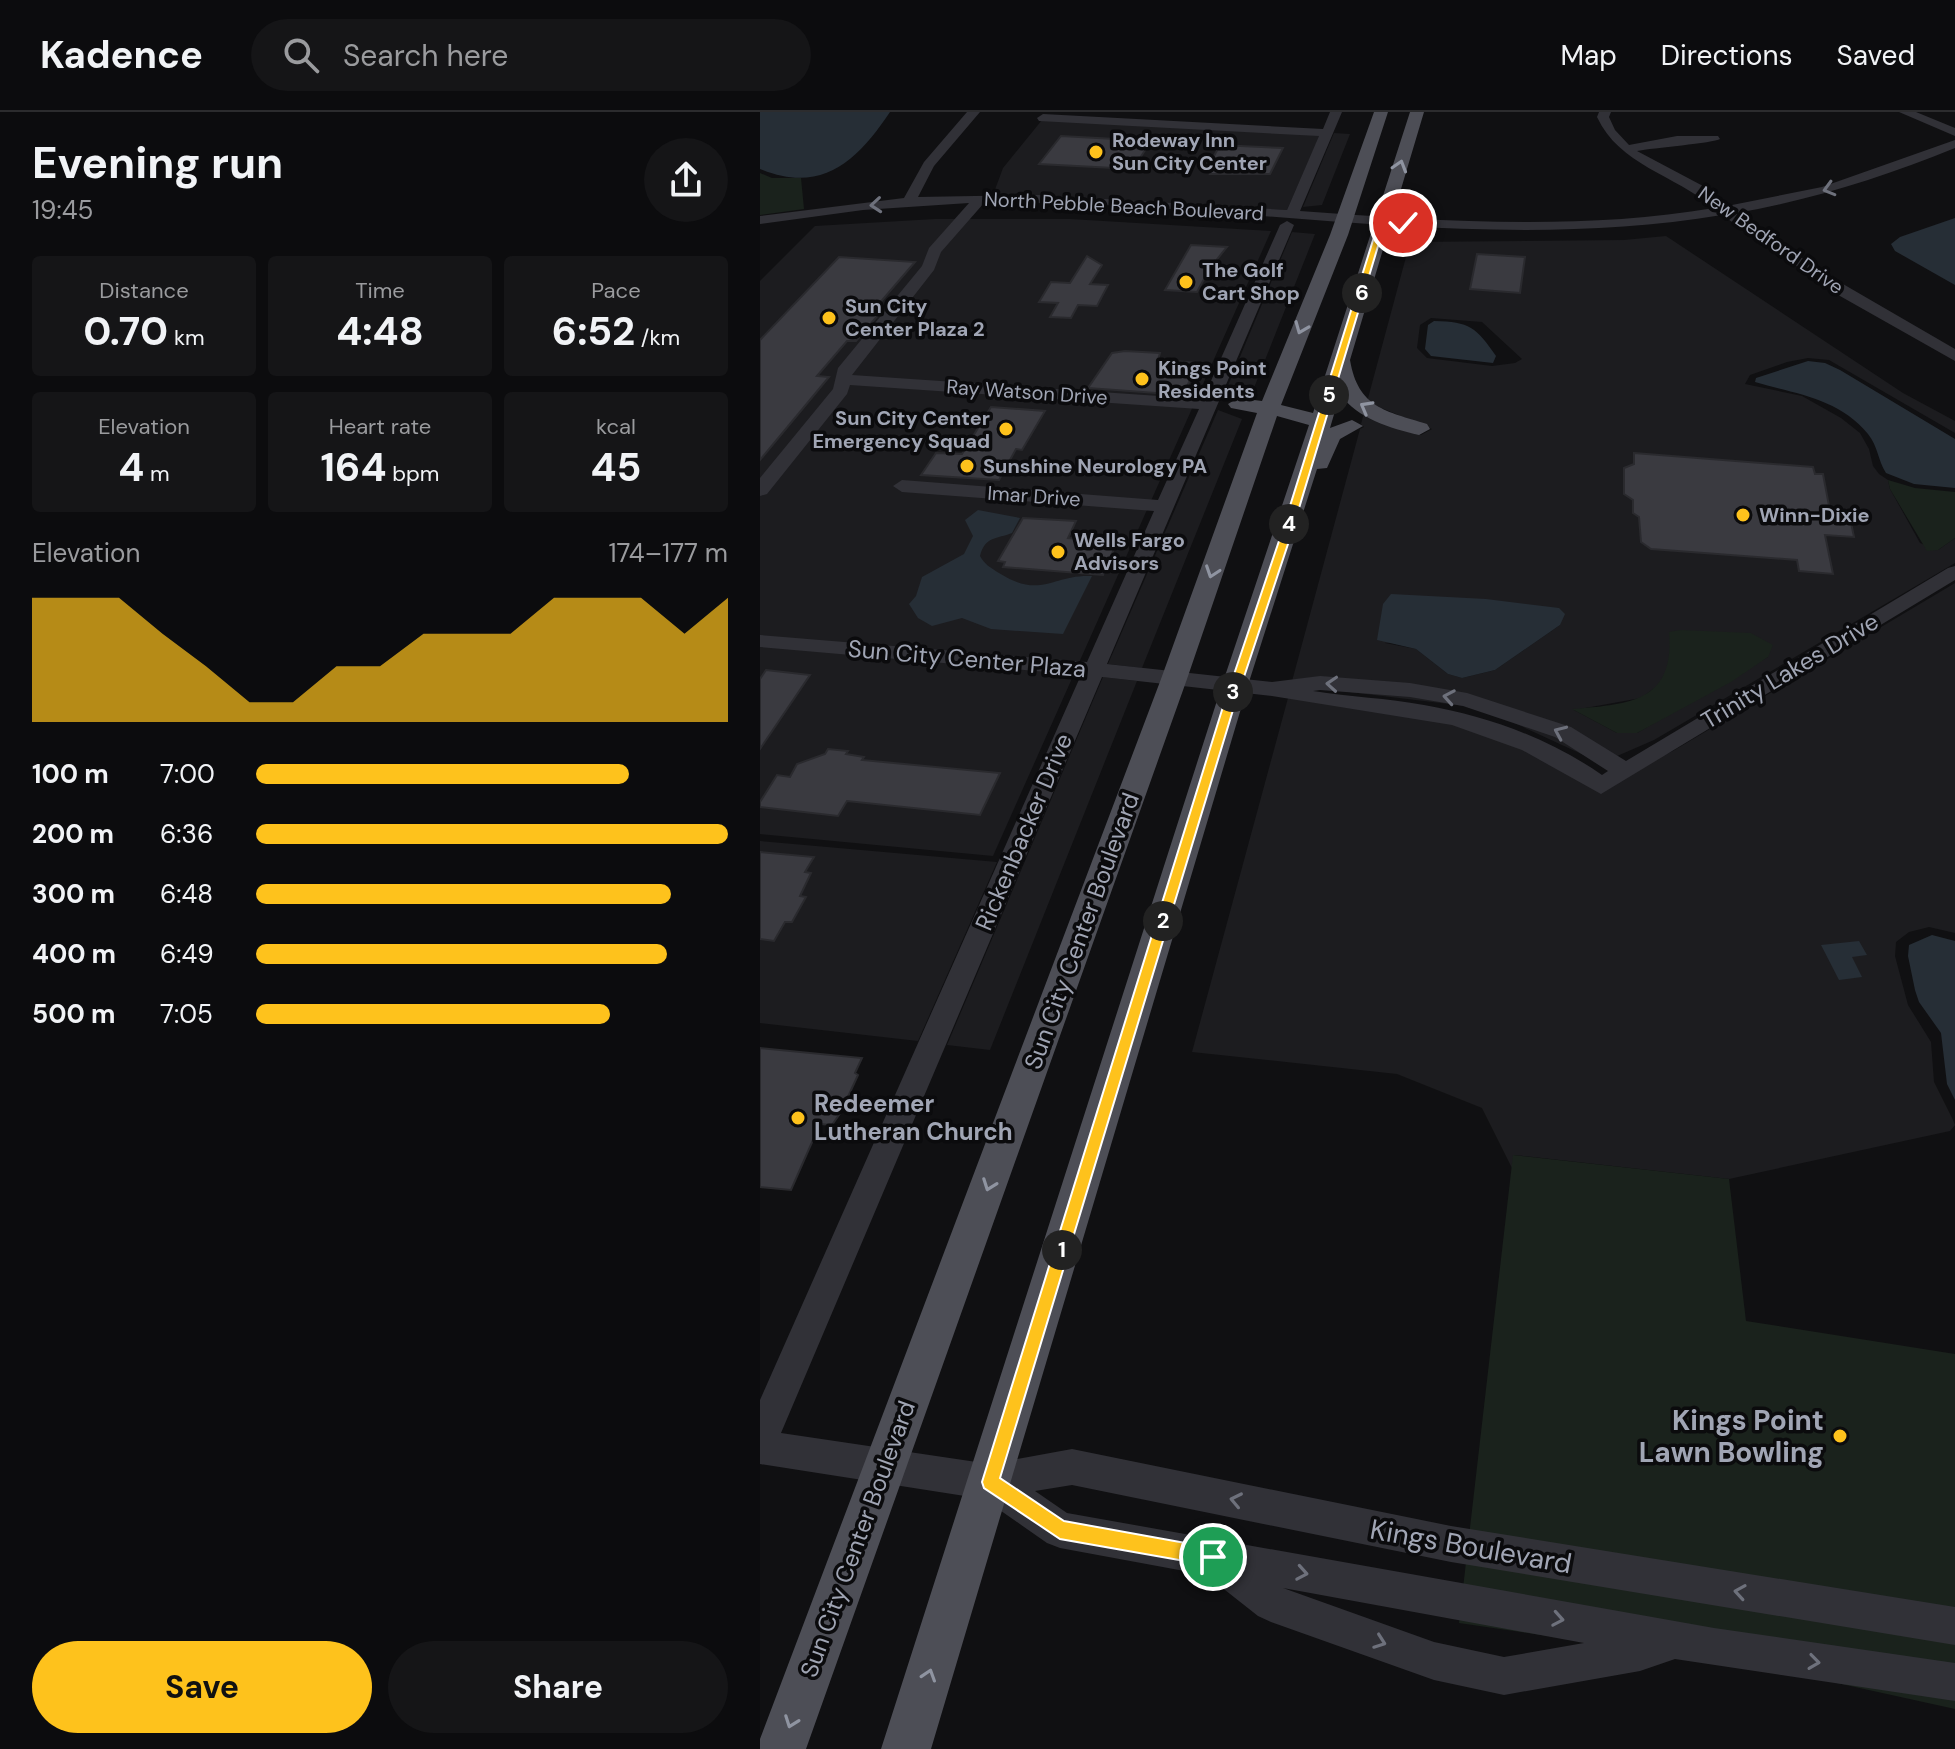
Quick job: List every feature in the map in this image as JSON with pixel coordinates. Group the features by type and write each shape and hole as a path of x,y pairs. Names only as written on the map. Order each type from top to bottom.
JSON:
{"main road":[{"name":"Sun City Center Boulevard","path":"781,1749 1174,679 1270,406 1343,224 1381,112"},
{"path":"906,1749 1235,685 1285,538 1417,112"},
{"path":"1340,360 1344,387 1356,402 1419,429"},
{"path":"1211,405 1270,406 1321,422"},
{"path":"1211,405 1245,413 1270,406"},
{"path":"1285,538 1304,509 1326,442 1336,431 1352,426"}],"street":[{"path":"909,203 917,181 930,160 974,112"},
{"name":"Rickenbacker Drive","path":"760,1440 1336,112"},
{"name":"New Bedford Drive","path":"1605,112 1603,117 1608,133 1625,149 1695,188 1740,222 1887,319 1955,356"},
{"path":"1905,112 1955,132"},
{"path":"1043,118 1327,133"},
{"path":"1625,149 1677,140 1714,139"},
{"path":"1381,227 1628,221 1724,210 1779,201 1867,177 1955,144"},
{"path":"1867,177 1891,187"},
{"path":"760,490 841,390 844,371 929,267 934,251 980,199"},
{"name":"North Pebble Beach Boulevard","path":"760,231 826,216 909,203 980,199 1051,200 1381,227"},
{"path":"1381,227 1508,237 1594,235 1740,222 1821,207"},
{"name":"North Pebble Beach Boulevard","path":"760,220 1031,213 1290,220"},
{"name":"Ray Watson Drive","path":"842,379 1211,405"},
{"name":"Imar Drive","path":"902,486 1166,506"},
{"name":"Trinity Lakes Drive","path":"1174,679 1272,689 1316,701 1400,709 1474,724 1546,749 1601,786 1955,572"},
{"name":"Sun City Center Plaza","path":"760,641 1094,669 1174,679"},
{"name":"Trinity Lakes Drive","path":"1272,689 1320,683 1410,690 1467,700 1563,732 1625,771"},
{"name":"Kings Boulevard","path":"760,1447 990,1482 1072,1467 1451,1544 1955,1626"},
{"name":"Kings Boulevard","path":"990,1482 1060,1530 1675,1640 1955,1682"},
{"name":"Kings Boulevard","path":"1213,1557 1271,1603 1434,1661 1504,1676 1640,1652 1675,1640"}],"shaded area":[{"path":"760,112 890,112 851,158 820,175 802,178 760,169"},
{"path":"1042,120 1320,135 1287,210 993,195 1003,168"},
{"path":"1334,133 1350,134 1322,205 1303,207"},
{"path":"760,173 772,178 801,178 804,209 760,215"},
{"path":"1955,218 1955,285 1895,251 1891,244 1900,237"},
{"path":"935,219 1070,219 1271,231 993,856 760,834 760,281 815,226"},
{"path":"1292,232 1315,234 1250,398 1222,400"},
{"path":"1666,236 1903,393 1955,421 1955,433 1829,360 1808,358 1787,362 1750,375 1745,384 1802,396 1841,418 1860,433 1869,449 1873,466 1888,480 1920,543 1938,550 1955,538 1955,563 1654,740 1601,763 1482,708 1291,685 1360,429 1364,427 1361,424 1364,413 1421,435 1432,429 1367,402 1410,242 1624,240","holes":["1431,318 1482,322 1522,359 1492,366 1427,358 1417,348 1420,325","1560,625 1495,670 1462,678 1448,674 1416,649 1385,643","1671,654 1768,657 1637,733 1617,733 1574,710 1641,698 1663,682"]},
{"path":"1434,321 1464,325 1477,332 1496,356 1493,363 1431,356 1425,349 1428,325"},
{"path":"1808,361 1825,363 1840,370 1955,439 1955,488 1914,484 1886,473 1871,439 1844,412 1816,399 1755,382 1756,378"},
{"path":"1218,410 1242,419 1142,668 1108,664"},
{"path":"1888,480 1915,488 1955,492 1955,538 1938,550 1927,551 1890,489"},
{"path":"978,510 1020,518 1012,533 992,539 982,550 982,559 999,573 1026,585 1092,576 1063,634 991,629 962,618 932,626 918,618 909,604 916,596 922,577 964,554 973,536 965,520"},
{"path":"1955,583 1955,933 1929,927 1909,932 1896,942 1895,956 1908,1005 1931,1042 1934,1082 1955,1125 1950,1131 1729,1179 1514,1155 1512,1168 1482,1108 1397,1074 1192,1052 1288,698 1475,721 1593,778 1612,778 1673,751"},
{"path":"1391,594 1486,599 1559,608 1565,614 1560,625 1495,670 1462,678 1448,674 1416,649 1377,640 1383,604"},
{"path":"1669,632 1751,633 1773,645 1768,657 1731,682 1637,733 1617,733 1572,709 1612,705 1644,695 1656,686 1664,673 1669,655"},
{"path":"1103,677 1137,681 990,1050 947,1045"},
{"path":"760,841 997,862 918,1041 760,1023"},
{"path":"1932,935 1955,941 1955,1100 1947,1084 1941,1033 1919,1002 1908,956 1909,945"},
{"path":"1859,941 1867,955 1852,957 1862,977 1839,980 1821,945"},
{"path":"1513,1155 1729,1179 1746,1321 1955,1354 1955,1709 1764,1667 1459,1623"}],"building":[{"name":"Rodeway Inn Sun City Center","path":"1061,136 1151,141 1133,169 1039,164"},
{"path":"1220,145 1283,148 1270,174 1205,172"},
{"path":"1191,245 1227,247 1210,268 1197,292 1165,290"},
{"path":"1477,254 1525,257 1520,293 1470,289"},
{"path":"1087,256 1102,265 1090,284 1108,285 1097,306 1078,305 1071,318 1050,317 1058,303 1039,302 1051,282 1070,283"},
{"name":"Sun City Center Plaza 2","path":"839,257 915,262 878,305 886,306 856,341 847,341 817,376 829,377 760,460 760,340"},
{"name":"Kings Point Residents","path":"1112,353 1160,353 1158,360 1198,363 1183,395 1088,388"},
{"path":"991,407 1045,411 1022,450 1016,449 999,480 921,475 936,453 962,454"},
{"name":"Winn-Dixie","path":"1634,453 1813,467 1815,474 1823,474 1830,511 1849,513 1854,537 1825,535 1833,574 1799,571 1797,560 1651,549 1641,542 1639,517 1633,513 1633,500 1624,494 1624,468 1634,464"},
{"name":"Wells Fargo Advisors","path":"1023,518 1076,521 1068,538 1117,542 1103,575 1003,567 1005,562 998,561"},
{"path":"766,670 810,675 760,749 760,679"},
{"path":"828,749 848,751 846,754 864,757 862,760 1000,773 980,815 847,801 838,816 760,807 777,775 790,777 797,764 825,754"},
{"path":"760,852 814,857 805,872 811,873 800,896 806,897 792,922 785,922 774,941 760,939"},
{"name":"Redeemer Lutheran Church","path":"760,1048 862,1058 855,1073 858,1075 841,1112 832,1125 820,1124 791,1190 760,1187"}],"place":[{"name":"Rodeway Inn Sun City Center","path":"1096,152"},
{"name":"The Golf Cart Shop","path":"1186,282"},
{"name":"Sun City Center Plaza 2","path":"829,318"},
{"name":"Kings Point Residents","path":"1142,379"},
{"name":"Sun City Center Emergency Squad","path":"1006,429"},
{"name":"Sunshine Neurology PA","path":"967,466"},
{"name":"Winn-Dixie","path":"1743,515"},
{"name":"Wells Fargo Advisors","path":"1058,552"},
{"name":"Redeemer Lutheran Church","path":"798,1118"},
{"name":"Kings Point Lawn Bowling","path":"1840,1436"}],"route":[{"path":"1213,1557 1060,1530 990,1482 1227,710 1285,538 1383,221 1403,223"}]}
